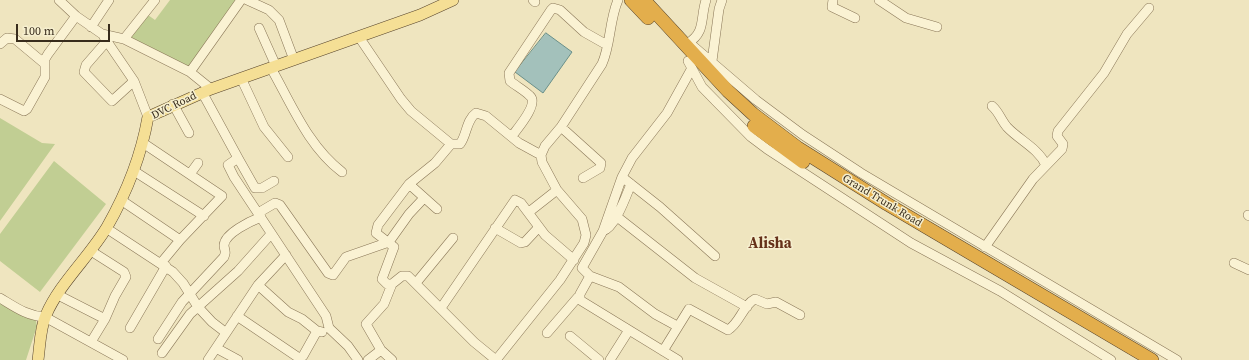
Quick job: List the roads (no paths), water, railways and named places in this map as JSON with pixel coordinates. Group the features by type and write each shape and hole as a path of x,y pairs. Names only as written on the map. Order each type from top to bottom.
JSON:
{"highway":[{"name":"Grand Trunk Road","path":"631,0 722,97 750,123 797,158 906,226 1134,360"},
{"name":"Grand Trunk Road","path":"644,0 728,91 753,114 798,148 916,222 1152,360"}],"main road":[{"name":"DVC Road","path":"38,360 45,317 58,295 91,251 106,228 121,200 134,171 143,143 148,117 173,104 206,91 420,15 453,0"}],"street":[{"path":"59,0 76,16 104,38 134,81 148,117"},
{"path":"90,27 109,0"},
{"path":"124,39 155,0"},
{"path":"190,72 247,0 276,14 294,60"},
{"path":"392,360 381,350 366,324 384,304 392,284 405,274 416,283 474,342 496,360 574,260 584,243 586,235 585,227 582,219 557,190 542,162 541,155 545,146 560,127 602,64 612,18 618,0"},
{"path":"688,43 695,38 700,30 706,0"},
{"path":"712,61 719,9 722,0"},
{"path":"833,0 832,7 855,18"},
{"path":"879,0 906,18 937,27"},
{"path":"512,136 528,113 533,102 531,96 510,80 510,73 553,8 560,10 584,32 607,45"},
{"path":"985,247 1033,180 1063,146 1057,136 1058,131 1104,73 1127,34 1149,8"},
{"path":"0,99 20,110 27,109 45,77 45,64 48,54 76,16"},
{"path":"259,28 274,67 310,138 329,162 342,172"},
{"path":"672,31 712,61 756,100 803,135 861,173 1177,360"},
{"path":"359,37 401,99 411,111 451,144 460,144 470,120 476,113 486,116 512,136 541,155"},
{"path":"0,44 7,38 15,39 45,64"},
{"path":"104,38 124,39 190,72 206,91 238,158 255,188 262,188 274,180"},
{"path":"104,38 86,65 84,72 112,100 134,81"},
{"path":"677,326 655,314 619,287 590,276 582,268 603,231 622,177 632,158 667,113 690,64"},
{"path":"690,64 702,87 733,120 751,137 784,161 911,243 1000,291 1111,360"},
{"path":"241,78 264,127 288,157"},
{"path":"173,104 190,133"},
{"path":"992,106 998,111 1006,125 1038,154 1046,165"},
{"path":"560,127 601,163 600,168 583,178"},
{"path":"130,328 163,264 180,240 222,196 143,143"},
{"path":"392,284 387,284 382,279 384,270 394,247 376,233 376,228 408,184 436,163 451,144"},
{"path":"238,158 229,163 228,166 326,316 329,328 343,341 358,360"},
{"path":"190,174 198,163"},
{"path":"134,171 160,186 204,216"},
{"path":"622,177 660,207 715,256"},
{"path":"408,184 437,209"},
{"path":"603,231 610,228 631,184"},
{"path":"529,212 557,190"},
{"path":"158,340 173,313 224,258 226,251 225,244 229,238 245,223 276,203 282,206 330,275 335,273 346,257 389,242 409,214 424,198"},
{"path":"121,200 180,240"},
{"path":"441,308 515,200 521,203 529,212 545,235 574,260"},
{"path":"616,216 695,278 747,307"},
{"path":"495,228 521,243 525,242 539,227"},
{"path":"106,228 163,264 183,283 198,307 212,322 225,332"},
{"path":"162,353 182,324 198,307 238,271 272,234"},
{"path":"416,283 453,238"},
{"path":"91,251 124,272 126,277 115,296 105,319 91,342"},
{"path":"208,360 225,332 258,285 286,255"},
{"path":"1234,263 1249,270"},
{"path":"546,333 578,297 590,276"},
{"path":"258,285 288,312 317,331 323,332 329,328"},
{"path":"58,295 105,319"},
{"path":"578,297 583,302 670,357 677,326 687,310 691,309 728,330 733,326 747,307 756,299 767,304 776,302 800,315"},
{"path":"0,298 22,312 45,317 123,360"},
{"path":"237,316 299,358 303,356 317,331"},
{"path":"610,360 629,330"},
{"path":"570,336 600,360"},
{"path":"216,348 238,360"},
{"path":"368,360 381,350"}],"water":[{"path":"546,33 572,52 543,93 515,72"}],"district":[{"name":"Alisha","path":"770,244"}]}
